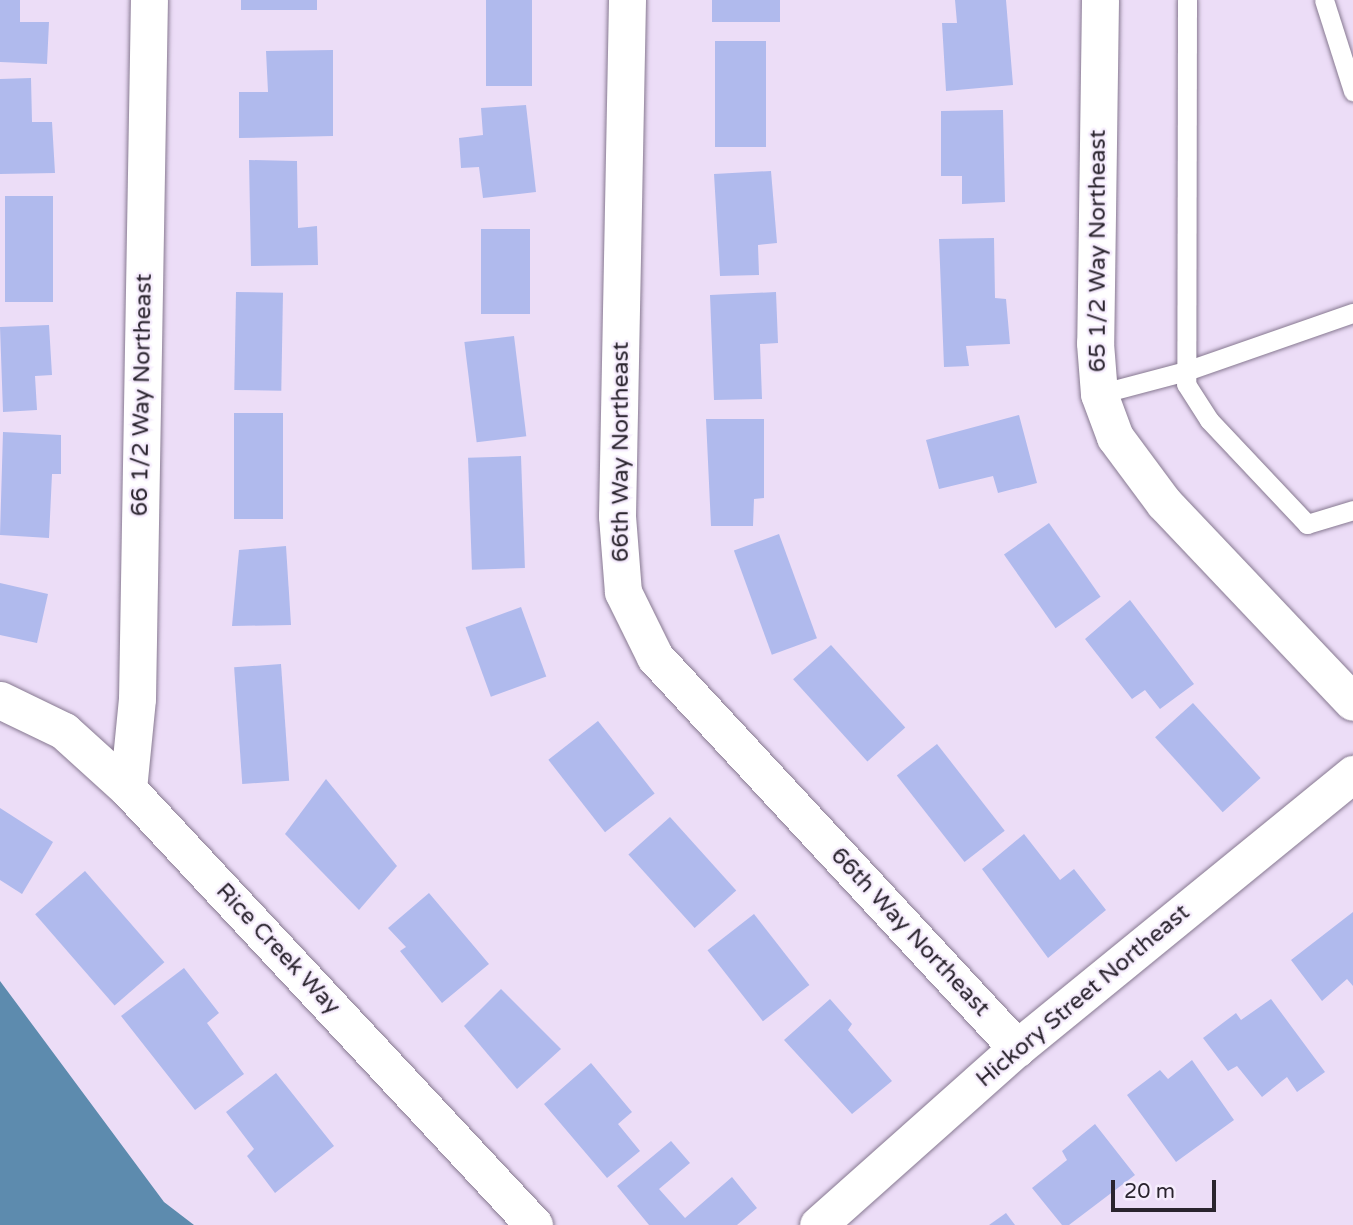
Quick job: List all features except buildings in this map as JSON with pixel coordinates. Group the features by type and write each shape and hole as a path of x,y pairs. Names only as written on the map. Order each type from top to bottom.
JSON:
{"street":[{"name":"66 1/2 Way Northeast","path":"128,789 137,699 149,0"},
{"name":"66th Way Northeast","path":"626,0 618,516 623,592 655,657 1017,1048"},
{"name":"65 1/2 Way Northeast","path":"1100,0 1095,343 1099,394 1115,437 1164,503 1353,702"},
{"name":"Rice Creek Way","path":"0,700 64,731 128,789 534,1225"},
{"name":"Hickory Street Northeast","path":"818,1225 1017,1048 1353,774"}],"lane":[{"path":"1187,0 1186,384 1209,420 1307,524 1353,509"},
{"path":"1324,0 1353,91"},
{"path":"1099,394 1186,371 1353,313"}],"water":[{"path":"0,981 164,1202 194,1225 0,1225"}]}
